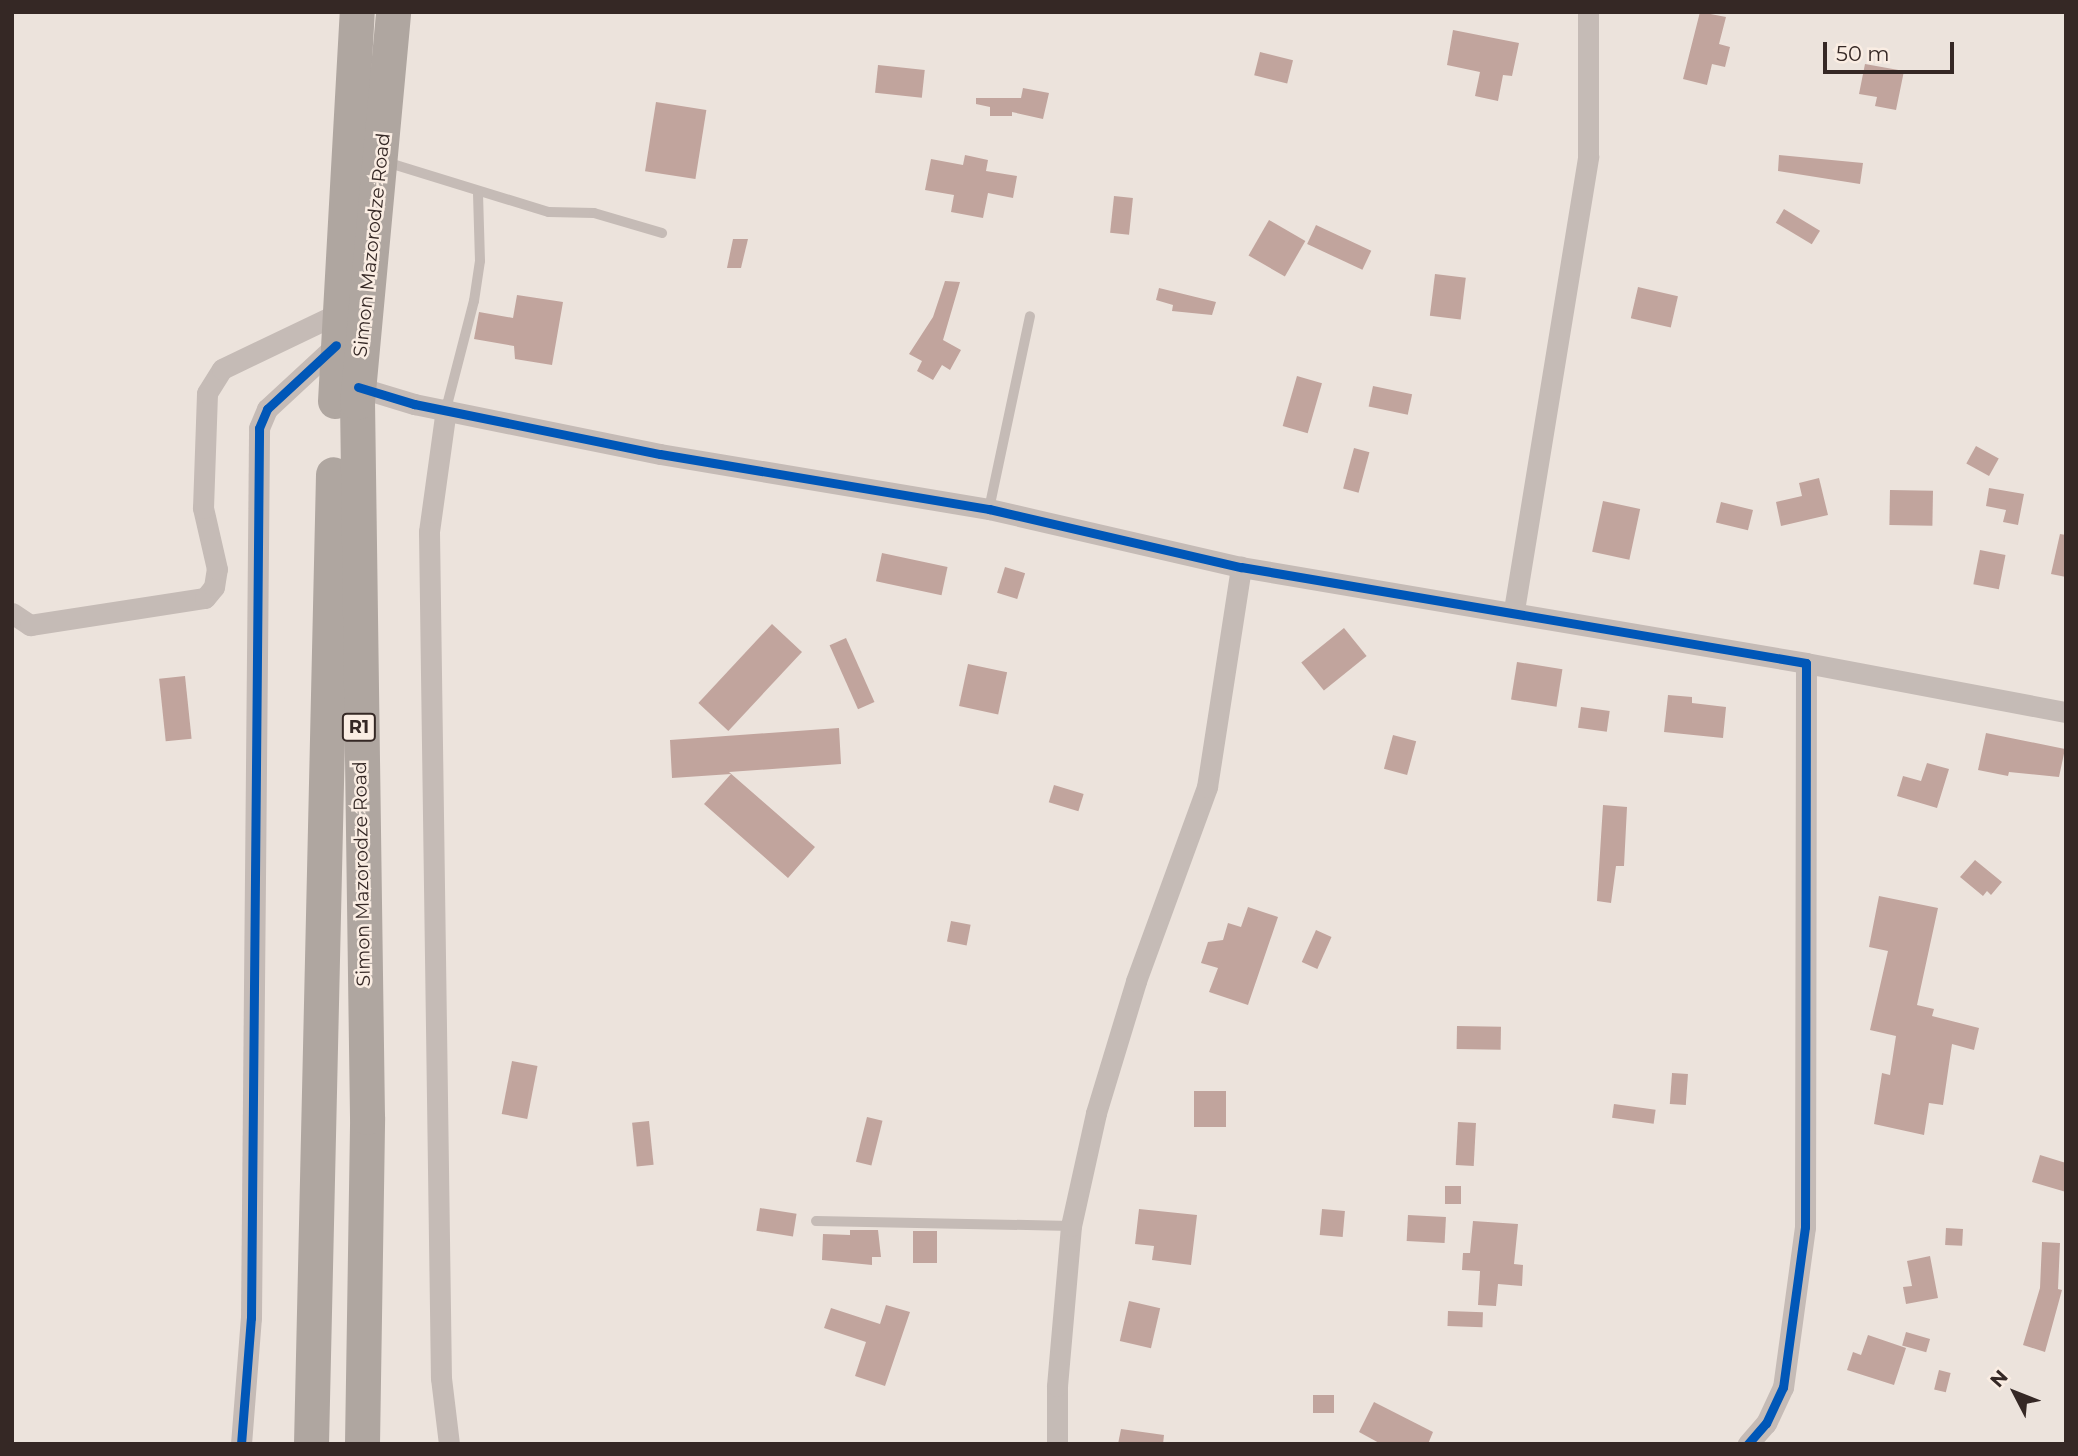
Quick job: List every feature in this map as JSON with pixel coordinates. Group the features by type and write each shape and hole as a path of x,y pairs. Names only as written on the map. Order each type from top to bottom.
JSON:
{"highway":[{"name":"Simon Mazorodze Road","path":"312,1444 337,329 357,12"},
{"name":"Simon Mazorodze Road","path":"362,1444 367,1117 356,588 358,387 393,12"}],"street":[{"path":"1514,610 1588,156 1588,12"},
{"path":"12,613 30,625 205,598 214,587 217,569 203,508 207,393 222,369 337,329"},
{"path":"241,1444 251,1318 258,428 267,409 337,329"},
{"path":"358,387 446,410 660,454 989,509 1241,567 1514,610 2066,712"},
{"path":"446,410 429,532 440,1364 449,1444"},
{"path":"1057,1444 1057,1386 1071,1226 1096,1113 1136,981 1207,787 1241,567"},
{"path":"1748,1444 1766,1423 1783,1387 1805,1227 1806,663"}],"lane":[{"path":"380,160 549,212 594,213 662,233"},
{"path":"446,410 474,301 480,261 478,192"},
{"path":"989,509 1030,316"},
{"path":"816,1221 1071,1226"}],"building":[{"path":"1700,12 1726,17 1719,44 1730,47 1725,67 1712,64 1707,85 1683,79"},
{"path":"1453,30 1519,43 1512,76 1503,75 1498,101 1475,96 1480,72 1447,65"},
{"path":"1260,52 1293,60 1287,84 1254,75"},
{"path":"1865,64 1904,71 1896,110 1875,106 1877,97 1859,94"},
{"path":"878,65 925,70 922,98 875,93"},
{"path":"1023,88 1049,93 1043,119 1012,112 1012,116 990,116 990,107 976,104 976,98 1021,98"},
{"path":"656,102 706,110 695,179 645,171"},
{"path":"965,155 988,160 986,171 1017,176 1013,198 988,193 983,218 951,212 954,195 925,190 931,159 963,165"},
{"path":"1779,155 1863,163 1860,184 1778,171"},
{"path":"1114,196 1133,198 1129,235 1110,233"},
{"path":"1784,209 1820,231 1812,244 1776,223"},
{"path":"1269,220 1305,241 1285,277 1248,256"},
{"path":"1316,225 1371,251 1362,270 1307,244"},
{"path":"733,239 748,239 741,268 727,268"},
{"path":"1435,274 1466,278 1461,319 1430,316"},
{"path":"945,281 960,282 943,340 961,350 950,370 942,365 933,380 917,371 922,361 909,354 933,317"},
{"path":"1638,287 1678,296 1671,327 1631,318"},
{"path":"1159,288 1216,302 1212,315 1172,311 1173,305 1156,300"},
{"path":"517,295 563,302 552,365 515,359 514,346 474,339 479,312 513,318"},
{"path":"1297,376 1322,383 1308,433 1283,426"},
{"path":"1373,386 1412,394 1408,415 1369,407"},
{"path":"1976,446 1999,459 1989,476 1966,463"},
{"path":"1354,448 1369,452 1359,493 1343,489"},
{"path":"1819,478 1828,515 1781,526 1776,502 1802,496 1799,483"},
{"path":"1989,488 2024,494 2018,525 2003,522 2006,510 1986,506"},
{"path":"1890,490 1933,491 1932,526 1889,525"},
{"path":"1603,501 1640,509 1629,560 1592,552"},
{"path":"1721,502 1753,510 1748,530 1716,522"},
{"path":"2060,534 2066,535 2066,577 2051,574"},
{"path":"1980,550 2006,555 1999,589 1973,584"},
{"path":"882,553 948,567 942,595 876,581"},
{"path":"1005,567 1025,573 1017,599 997,593"},
{"path":"772,624 802,652 728,731 698,703"},
{"path":"1344,628 1367,656 1324,691 1301,663"},
{"path":"846,638 874,702 858,709 830,645"},
{"path":"1517,662 1562,669 1556,707 1511,700"},
{"path":"968,664 1007,672 998,714 959,706"},
{"path":"185,676 192,739 166,741 159,679"},
{"path":"1668,695 1692,697 1692,703 1726,707 1723,738 1664,732"},
{"path":"1581,707 1610,711 1607,732 1578,728"},
{"path":"839,728 841,764 729,772 815,847 788,878 704,804 731,774 672,778 670,740"},
{"path":"1986,733 2065,749 2059,777 2009,772 2008,776 1978,770"},
{"path":"1393,735 1416,741 1407,775 1384,769"},
{"path":"1927,763 1949,769 1937,808 1897,796 1903,776 1921,781"},
{"path":"1054,785 1084,794 1078,811 1049,802"},
{"path":"1603,805 1627,807 1624,866 1616,866 1611,903 1597,901"},
{"path":"1975,860 2002,882 1991,895 1987,891 1983,896 1960,877"},
{"path":"1879,896 1938,908 1917,1005 1934,1009 1932,1016 1979,1028 1974,1050 1952,1044 1943,1105 1929,1103 1924,1135 1874,1124 1882,1073 1890,1075 1896,1036 1870,1030 1888,951 1869,947"},
{"path":"1248,907 1278,917 1248,1005 1209,992 1218,968 1201,963 1208,942 1223,940 1228,923 1241,927"},
{"path":"951,921 971,925 967,945 947,942"},
{"path":"1316,930 1332,937 1317,969 1302,962"},
{"path":"1457,1026 1501,1027 1501,1050 1457,1049"},
{"path":"512,1061 538,1066 527,1119 502,1114"},
{"path":"1672,1073 1688,1074 1686,1105 1670,1104"},
{"path":"1194,1091 1226,1091 1226,1127 1194,1127"},
{"path":"1614,1104 1656,1110 1654,1124 1612,1118"},
{"path":"867,1117 883,1121 871,1166 856,1162"},
{"path":"649,1121 654,1165 637,1167 632,1123"},
{"path":"1458,1122 1476,1123 1474,1166 1456,1165"},
{"path":"2040,1155 2066,1163 2066,1192 2032,1182"},
{"path":"1445,1186 1461,1186 1461,1204 1445,1204"},
{"path":"760,1208 797,1214 793,1237 756,1231"},
{"path":"1139,1209 1197,1215 1191,1265 1152,1260 1154,1246 1135,1244"},
{"path":"1322,1209 1345,1211 1343,1237 1320,1235"},
{"path":"1408,1215 1446,1217 1445,1243 1407,1241"},
{"path":"1473,1221 1518,1224 1514,1264 1523,1265 1522,1286 1498,1284 1496,1306 1478,1305 1480,1271 1462,1270 1463,1253 1470,1253"},
{"path":"1946,1228 1963,1229 1962,1246 1945,1245"},
{"path":"850,1230 878,1230 881,1257 872,1257 872,1265 822,1260 823,1234 850,1235"},
{"path":"913,1231 937,1231 937,1263 913,1263"},
{"path":"2042,1242 2060,1243 2058,1289 2062,1290 2045,1352 2023,1345 2040,1288"},
{"path":"1930,1256 1938,1298 1906,1304 1903,1287 1912,1286 1907,1261"},
{"path":"1129,1301 1160,1308 1151,1348 1120,1341"},
{"path":"886,1305 910,1312 885,1386 855,1376 866,1342 824,1328 831,1308 880,1324"},
{"path":"1448,1311 1483,1312 1482,1327 1447,1326"},
{"path":"1906,1332 1930,1339 1926,1352 1902,1345"},
{"path":"1868,1335 1906,1348 1894,1385 1847,1370 1853,1352 1861,1355"},
{"path":"1939,1370 1951,1373 1946,1392 1934,1389"},
{"path":"1313,1395 1334,1395 1334,1413 1313,1413"},
{"path":"1374,1402 1433,1432 1428,1444 1381,1444 1359,1432"},
{"path":"1121,1429 1164,1435 1163,1444 1118,1444"}],"cycle path":[{"path":"241,1444 251,1318 259,428 267,409 336,345"},
{"path":"358,387 414,404 660,454 989,509 1241,567 1806,663 1805,1227 1783,1387 1766,1423 1748,1444"}]}
